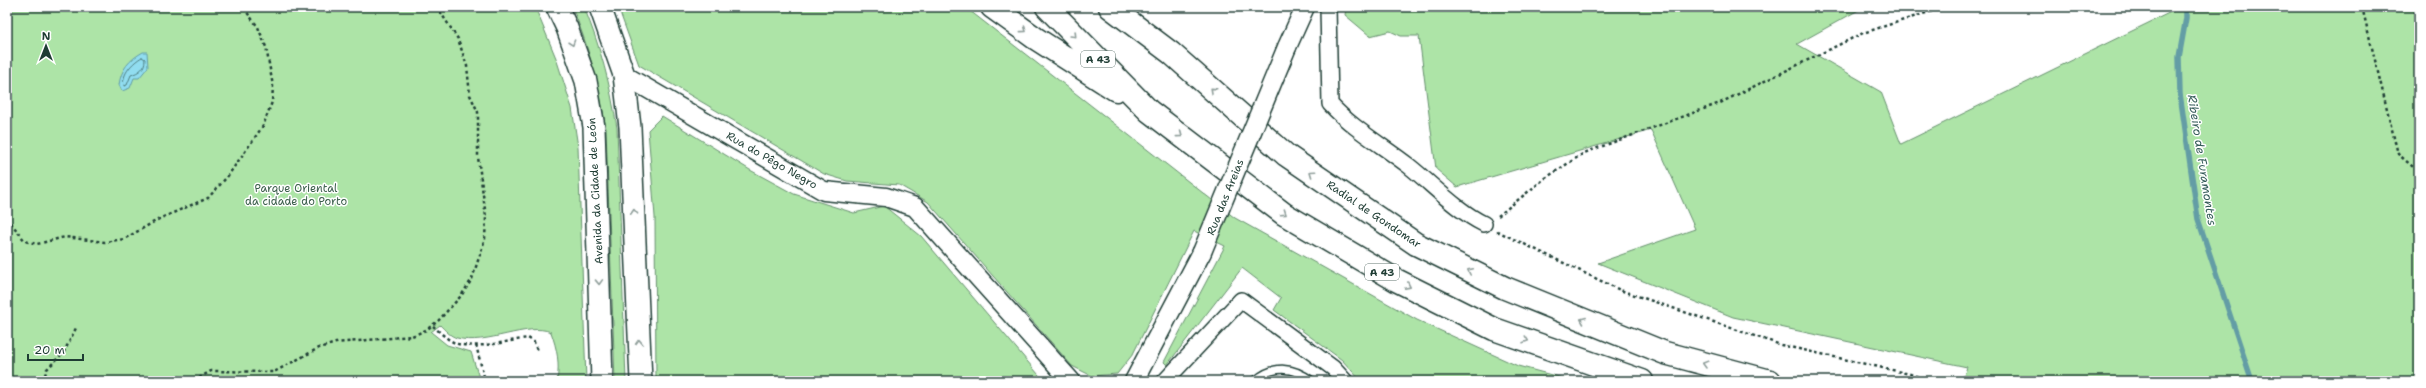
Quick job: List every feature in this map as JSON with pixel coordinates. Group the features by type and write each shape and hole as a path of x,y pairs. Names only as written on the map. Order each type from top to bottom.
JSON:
{"highway":[{"path":"992,7 1035,38 1149,111"},
{"name":"A 43","path":"1046,7 1149,111 1284,214 1396,280 1494,329 1642,381"},
{"name":"Radial de Gondomar","path":"1110,7 1171,52 1286,155 1416,244 1505,288 1665,353 1770,381"},
{"path":"1132,7 1171,52"}],"main road":[{"name":"Avenida da Cidade de León","path":"557,7 567,28 586,81 594,127 602,381"},
{"path":"600,7 624,75 630,127 641,381"}],"street":[{"name":"Rua das Areias","path":"1134,381 1202,252 1305,7"},
{"path":"1328,7 1330,104 1346,122 1409,166 1471,218 1484,224"},
{"name":"Rua do Pêgo Negro","path":"624,75 824,191 886,197 915,207 1071,381"},
{"path":"1165,381 1241,300 1333,368 1345,381"}],"lane":[{"path":"1255,381 1272,370 1286,369 1301,373 1312,381"}],"path":[{"path":"7,218 25,241 37,244 65,237 105,242 124,239 161,218 208,198 227,177 263,126 272,102 273,86 266,47 258,27 243,7"},
{"path":"194,381 211,371 274,372 328,345 401,338 426,330 433,326 461,296 472,279 485,239 486,217 478,157 478,112 470,95 467,66 458,39 436,7"},
{"path":"1484,224 1510,208 1550,174 1584,153 1720,103 1863,32 1946,7"},
{"path":"2362,7 2398,154 2419,172"},
{"path":"1484,224 1620,290 1781,345 1910,374 1930,381"},
{"path":"43,381 47,369 64,352 77,326"},
{"path":"433,326 448,339 458,344 476,345 528,338 534,342 537,351"},
{"path":"476,345 485,381"}],"green space":[{"name":"Parque Oriental da cidade do Porto","path":"7,7 535,7 556,58 572,108 578,147 586,381 557,381 557,356 551,332 531,330 468,340 454,337 440,325 431,332 447,345 471,352 480,381 7,381"},
{"path":"572,7 584,7 590,22 604,66 617,128 626,381 615,381 606,129 593,67 584,37"},
{"path":"618,7 965,7 1235,218 1417,320 1518,366 1574,381 1361,381 1342,360 1274,310 1281,298 1242,268 1167,365 1164,362 1225,246 1194,231 1133,354 1117,374 1092,376 1072,366 928,202 899,185 847,181 824,174 639,65"},
{"path":"1346,7 1400,7 1401,10 1409,7 1864,7 1797,44 1881,92 1901,144 2181,7 2419,8 2419,381 1962,381 1967,367 1733,317 1598,263 1695,229 1651,130 1457,187 1436,169 1419,36 1401,36 1390,31 1370,36 1345,15"},
{"path":"662,116 750,170 794,194 854,213 884,206 921,236 1044,381 656,381 655,217 648,130"}],"water":[{"path":"143,52 147,52 148,67 139,78 134,78 130,88 122,91 119,85 126,66"}],"waterway":[{"name":"Ribeiro de Furamontes","path":"2186,7 2186,18 2179,57 2180,94 2198,219 2252,381"}]}
